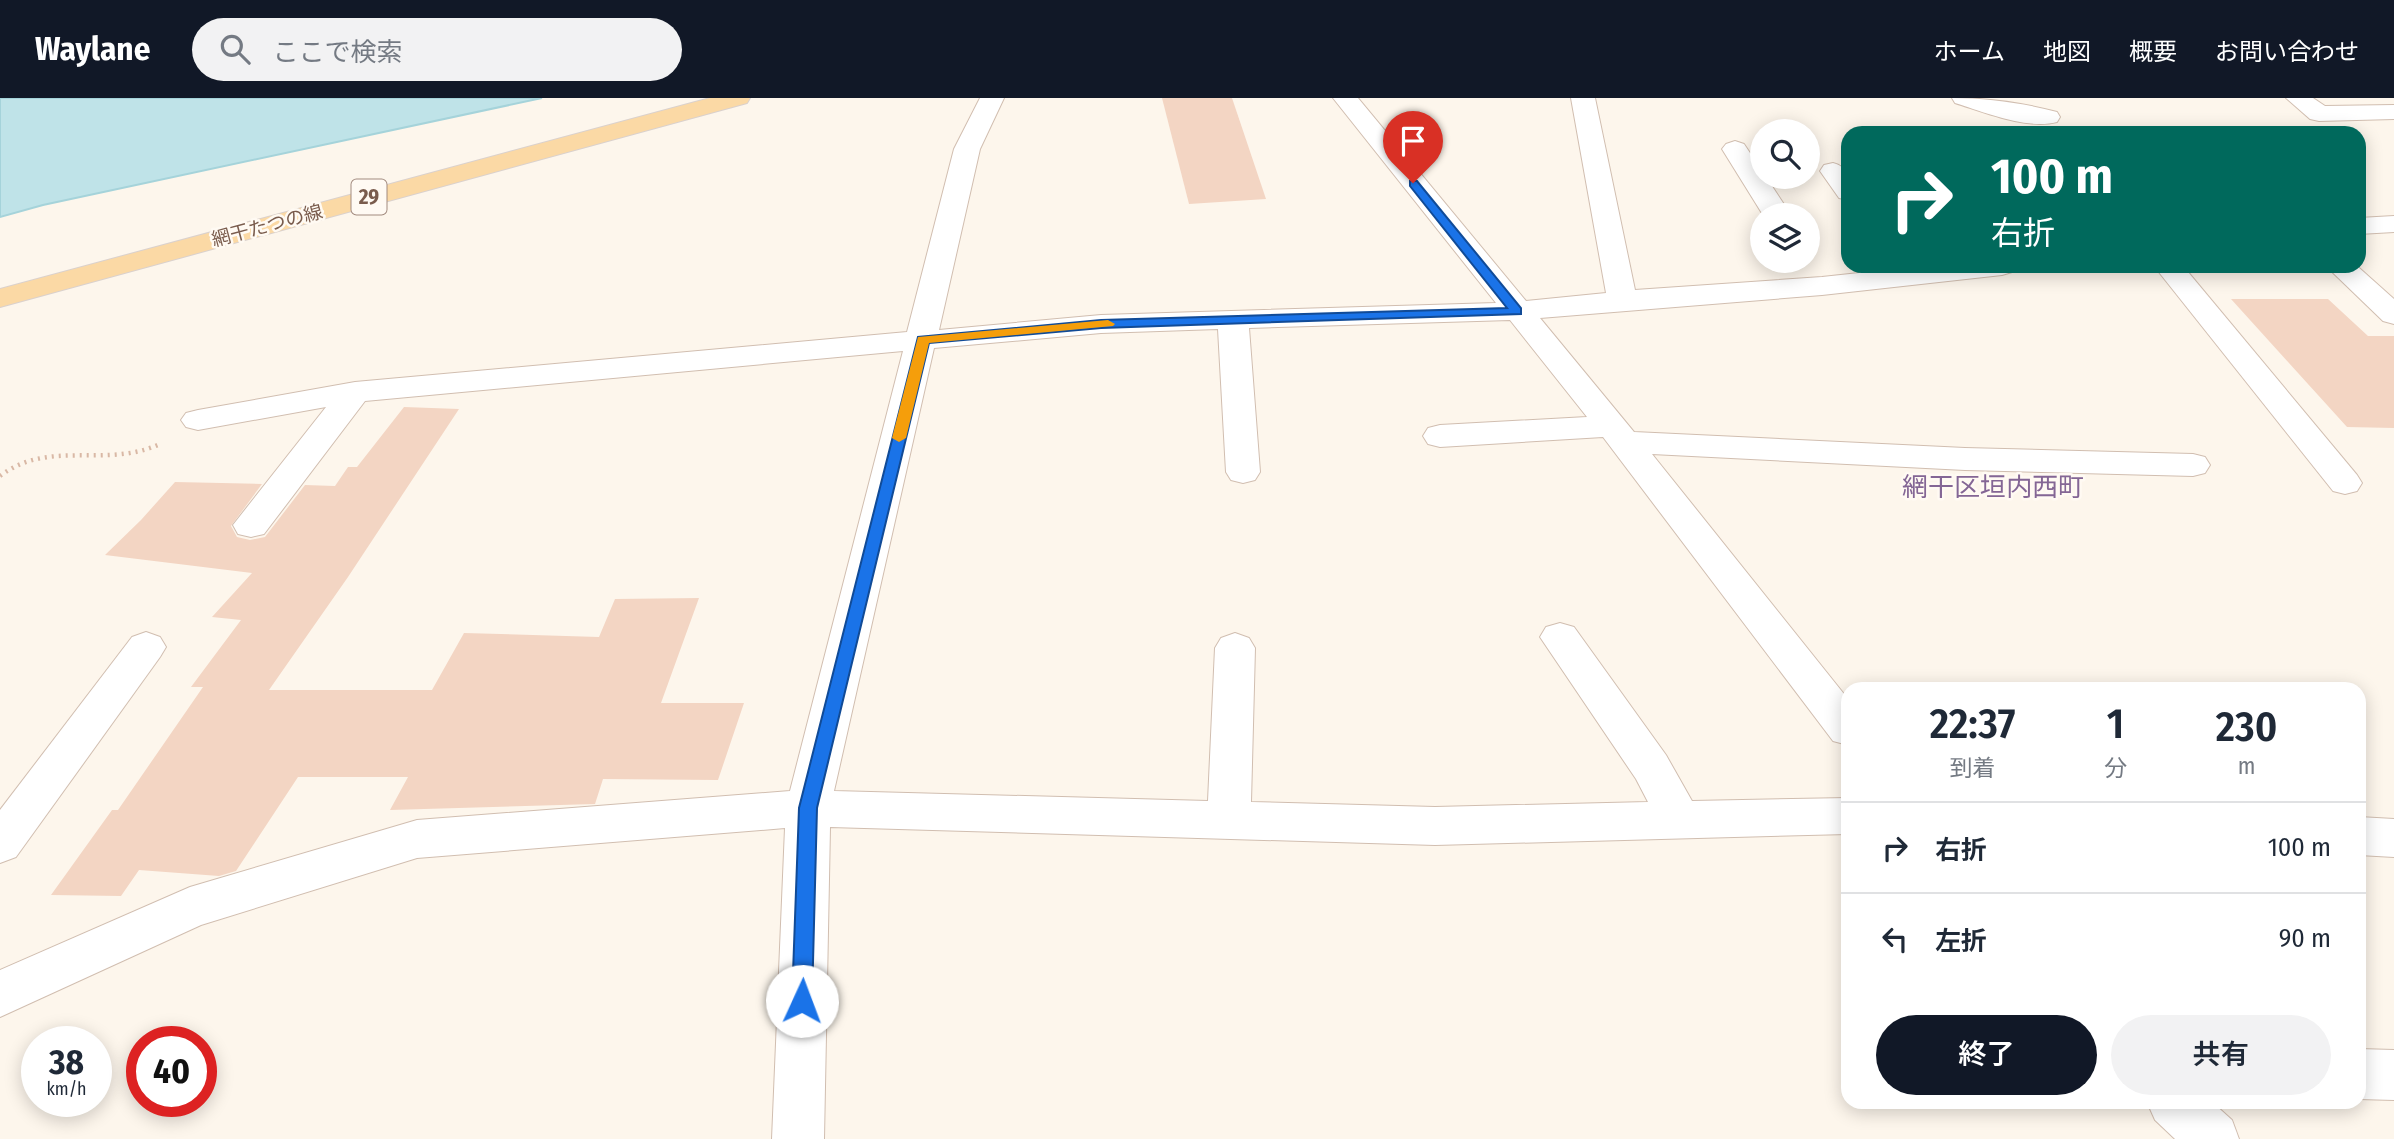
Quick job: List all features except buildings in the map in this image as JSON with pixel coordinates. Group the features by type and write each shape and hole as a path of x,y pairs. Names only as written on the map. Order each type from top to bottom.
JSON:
{"main road":[{"name":"網干たつの線","path":"0,298 738,98"}],"street":[{"path":"798,1139 808,808 967,149 992,98"},
{"path":"1345,98 1618,434 1841,720"},
{"path":"1583,98 1622,300"},
{"path":"1964,98 2004,111 2056,107 2065,126"},
{"path":"2298,98 2319,114 2394,112"},
{"path":"1735,149 1769,203"},
{"path":"2366,226 2394,224"},
{"path":"1820,273 1841,272"},
{"path":"198,420 355,392 923,340 1101,324 1516,311 1622,300 1814,273"},
{"path":"2174,273 2345,483"},
{"path":"2348,273 2394,315"},
{"path":"1233,320 1243,472"},
{"path":"251,525 355,392"},
{"path":"1440,436 1618,434 1965,459 2193,465"},
{"path":"1560,637 1651,767 1679,820"},
{"path":"0,844 146,647"},
{"path":"1229,819 1236,648"},
{"path":"0,993 190,908 417,839 808,808 1435,826 1841,817"},
{"path":"2366,836 2394,838"},
{"path":"2366,1074 2394,1074"},
{"path":"2181,1109 2213,1139"}],"path":[{"path":"0,476 20,461 51,455 121,458 142,453 152,450 198,420"}],"water":[{"path":"0,98 542,98 43,205 0,217"}],"slow traffic":[{"path":"899,438 923,340 1108,324"}],"district":[{"name":"網干区垣内西町","path":"1993,487"}],"route":[{"path":"802,1001 808,808 923,340 1101,324 1516,311 1413,183"}]}
